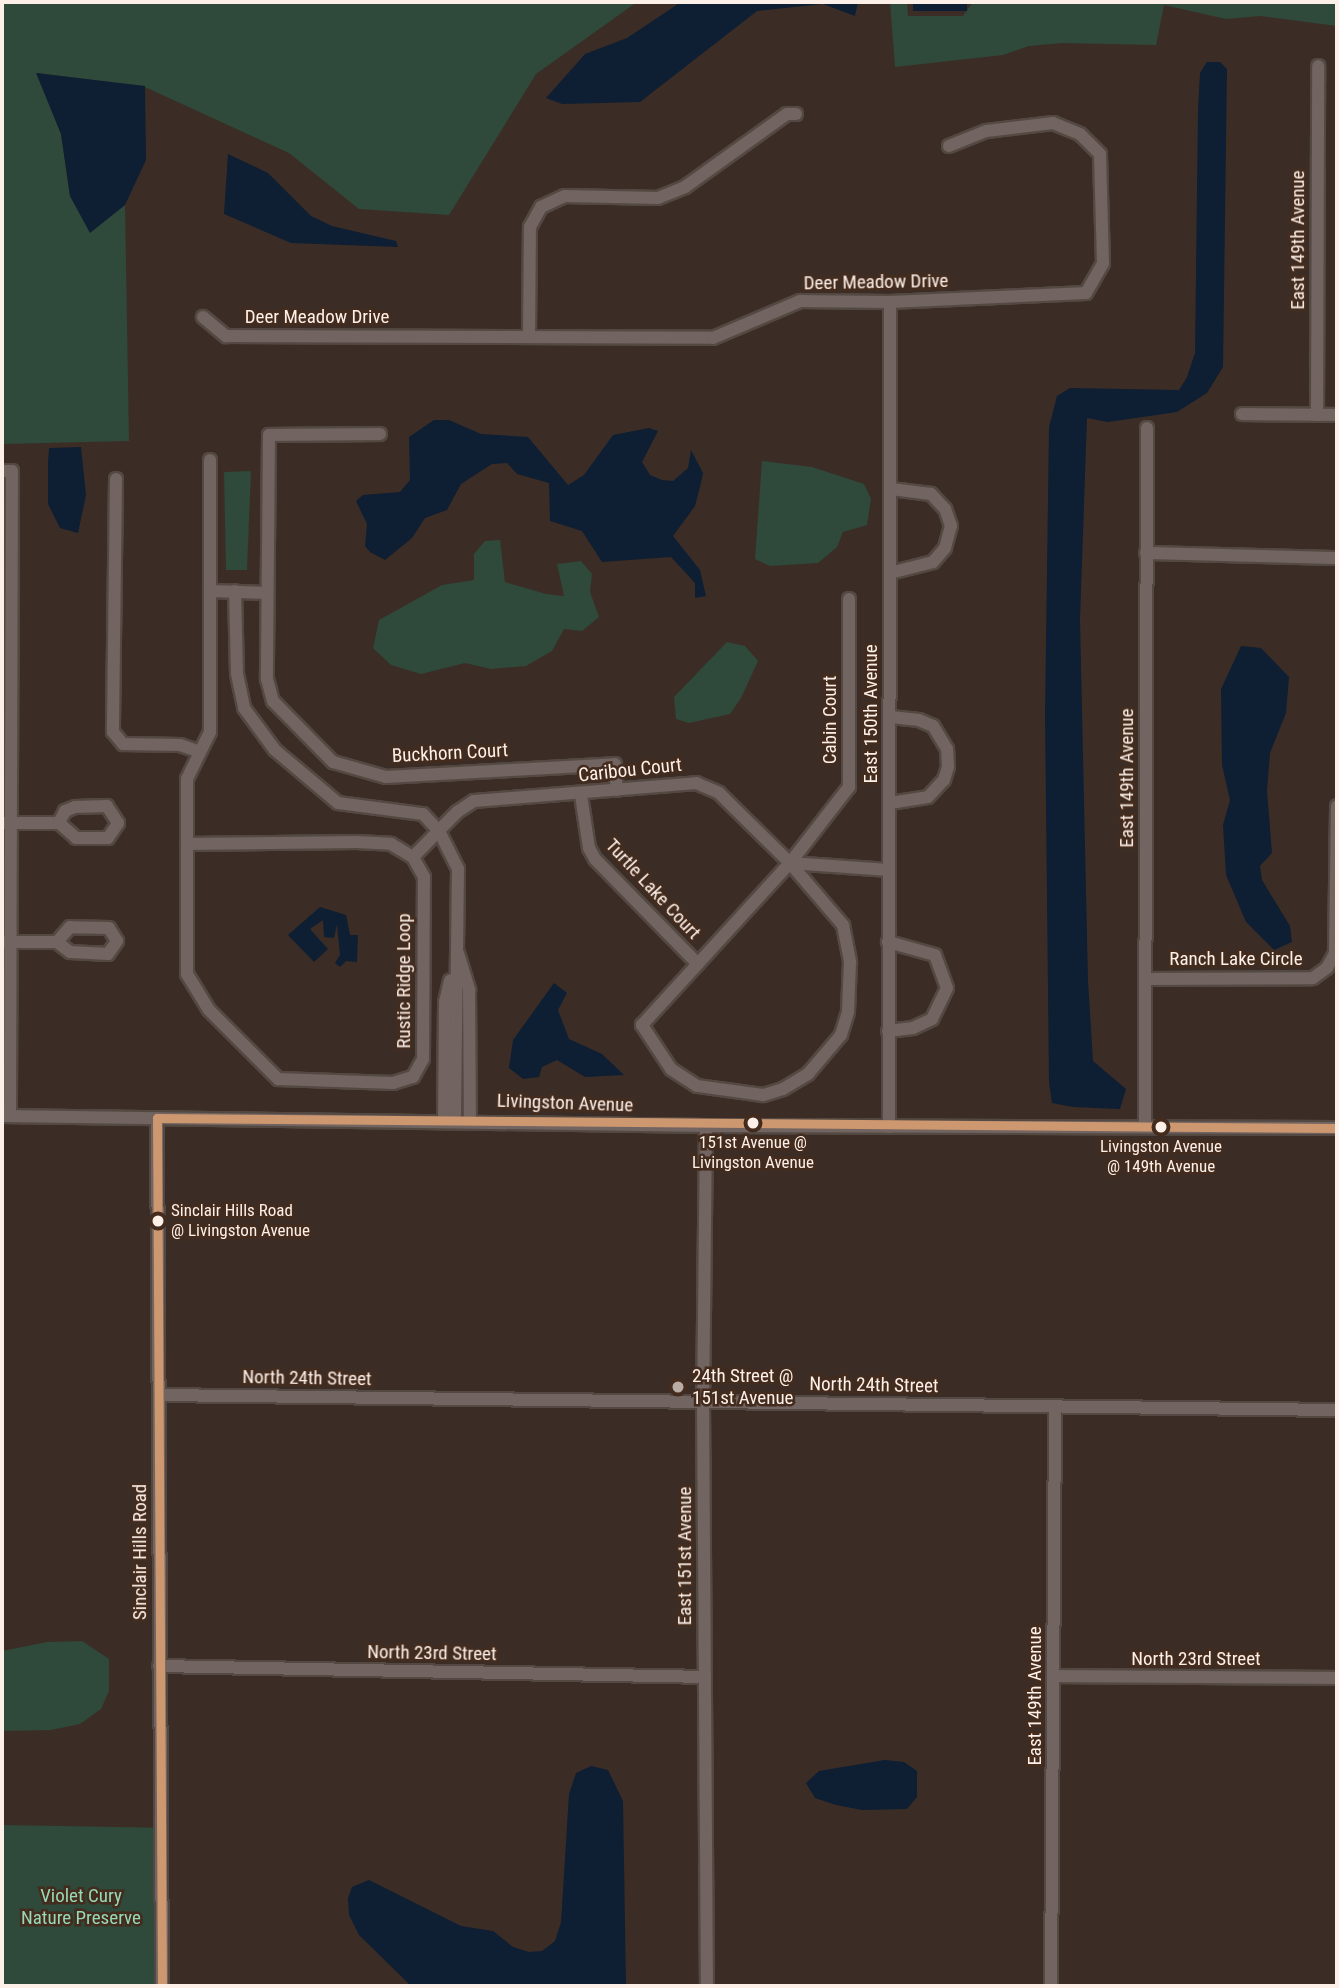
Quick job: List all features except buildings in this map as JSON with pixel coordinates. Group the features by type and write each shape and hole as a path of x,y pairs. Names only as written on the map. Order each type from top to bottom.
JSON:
{"street":[{"name":"East 149th Avenue","path":"1317,415 1318,65"},
{"path":"529,336 530,227 541,207 565,196 658,198 685,187 787,114 796,114"},
{"name":"Deer Meadow Drive","path":"203,317 226,336 713,338 800,300 890,302 1086,293 1103,263 1100,154 1080,134 1053,123 986,131 948,146"},
{"name":"East 150th Avenue","path":"889,1127 890,302"},
{"path":"1241,414 1337,415"},
{"name":"East 149th Avenue","path":"1145,1127 1147,428"},
{"name":"Buckhorn Court","path":"380,433 269,435 267,679 273,701 333,762 386,777 615,764 617,790"},
{"name":"Rustic Ridge Loop","path":"211,460 210,732 197,751 187,779 187,974 209,1010 257,1062 278,1079 304,1083 393,1083 413,1077 423,1059 424,877 413,857"},
{"path":"6,1116 7,471"},
{"path":"116,479 113,732 123,744 180,745 197,751"},
{"path":"890,573 933,562 945,548 951,526 945,509 931,494 891,489"},
{"path":"1146,553 1337,558"},
{"path":"212,591 266,593"},
{"path":"236,591 237,674 243,708 275,750 338,803 423,814 439,831 458,869 457,950 445,1002 450,1119"},
{"name":"Cabin Court","path":"698,964 790,863 849,787 849,598"},
{"path":"890,803 928,797 944,780 948,767 947,749 933,726 919,720 891,718"},
{"name":"Caribou Court","path":"439,831 474,801 582,795 696,783 719,793 790,863 843,925 850,962 848,1012 841,1035 808,1074 763,1095 697,1086 671,1069 642,1025 698,964"},
{"name":"Turtle Lake Court","path":"582,795 589,848 595,859 698,964"},
{"name":"Ranch Lake Circle","path":"1147,979 1313,978 1327,968 1335,953 1337,806"},
{"path":"8,823 60,823"},
{"path":"187,844 391,844 413,857 439,831"},
{"path":"790,863 889,870"},
{"path":"7,942 57,942"},
{"path":"888,942 926,949 935,955 947,988 932,1019 913,1028 888,1031"},
{"path":"457,950 469,990 470,1119"},
{"name":"Livingston Avenue","path":"6,1116 470,1119 706,1126 1337,1128"},
{"name":"Sinclair Hills Road","path":"157,1118 162,1986"},
{"name":"East 151st Avenue","path":"706,1126 703,1402 707,1986"},
{"name":"North 24th Street","path":"159,1395 1337,1410"},
{"name":"East 149th Avenue","path":"1051,1986 1055,1407"},
{"name":"North 23rd Street","path":"159,1666 705,1677"},
{"name":"North 23rd Street","path":"1055,1676 1337,1678"}],"green space":[{"path":"2,2 637,2 536,74 449,215 359,209 289,153 145,87 37,73 61,134 70,196 90,232 125,205 129,441 2,444"},
{"path":"890,2 907,2 908,16 963,16 973,2 1337,2 1337,26 1260,16 1226,19 1164,5 1156,45 1062,43 1029,46 1003,55 895,67"},
{"path":"762,461 812,467 864,484 871,499 867,525 843,532 837,547 818,563 770,566 755,559"},
{"path":"251,471 247,570 226,570 224,472"},
{"path":"500,540 505,582 546,594 564,596 557,564 581,561 592,574 590,592 599,617 582,631 564,629 552,651 526,666 491,669 465,663 421,674 391,665 373,648 379,620 442,585 474,580 474,554 485,541"},
{"path":"727,642 745,646 758,661 741,698 730,714 689,723 676,719 674,697"},
{"path":"82,1641 109,1659 109,1691 101,1709 80,1724 51,1730 2,1731 2,1651 47,1642"},
{"name":"Violet Cury Nature Preserve","path":"2,1825 161,1828 158,1986 2,1986"}],"water":[{"path":"681,2 858,2 855,16 823,4 757,11 640,102 562,104 546,98 585,54 627,38"},
{"path":"913,2 967,2 967,11 913,11"},
{"path":"1207,62 1220,62 1227,69 1223,367 1207,393 1177,412 1108,422 1087,418 1080,620 1088,981 1093,1061 1126,1089 1120,1109 1073,1107 1052,1103 1049,1083 1045,714 1049,427 1057,396 1070,388 1179,390 1187,377 1195,353 1198,109 1200,73"},
{"path":"36,73 145,86 146,160 125,205 90,233 70,196 61,134"},
{"path":"228,154 268,173 311,216 332,226 396,241 398,247 291,243 224,214"},
{"path":"434,420 449,420 481,434 528,437 568,485 584,475 613,435 649,428 658,431 642,462 650,475 662,480 673,481 688,468 691,450 703,473 701,483 695,506 673,536 700,570 706,596 695,598 695,583 671,557 602,562 582,531 550,521 549,483 517,474 507,463 492,464 461,484 447,510 425,518 412,538 385,560 370,552 365,546 367,524 356,501 363,495 400,492 410,480 409,437"},
{"path":"81,447 86,495 78,533 60,528 48,504 48,463 49,448"},
{"path":"1241,646 1261,648 1289,677 1286,713 1270,753 1267,791 1272,853 1260,866 1262,880 1290,926 1292,942 1274,950 1246,922 1226,875 1223,825 1230,800 1222,765 1221,689"},
{"path":"320,907 346,915 350,935 358,935 357,962 346,961 340,967 335,963 340,955 337,924 334,938 324,937 323,920 310,929 328,949 314,962 288,935"},
{"path":"554,983 567,993 558,1010 569,1039 602,1054 624,1075 585,1077 557,1060 542,1067 539,1077 523,1079 509,1068 513,1040"},
{"path":"885,1760 904,1762 917,1771 917,1797 907,1809 862,1810 836,1805 815,1798 806,1783 819,1771"},
{"path":"591,1766 608,1770 623,1801 626,1986 411,1986 359,1935 349,1915 348,1898 352,1887 369,1880 461,1926 493,1931 513,1947 529,1952 542,1951 555,1941 561,1922 569,1794 576,1773"}],"transit line":[{"path":"162,1986 157,1118 1337,1128"}],"place":[{"name":"151st Avenue @ Livingston Avenue","path":"753,1123"},
{"name":"Livingston Avenue @ 149th Avenue","path":"1161,1127"},
{"name":"Sinclair Hills Road @ Livingston Avenue","path":"158,1221"},
{"name":"24th Street @ 151st Avenue","path":"678,1387"}]}
